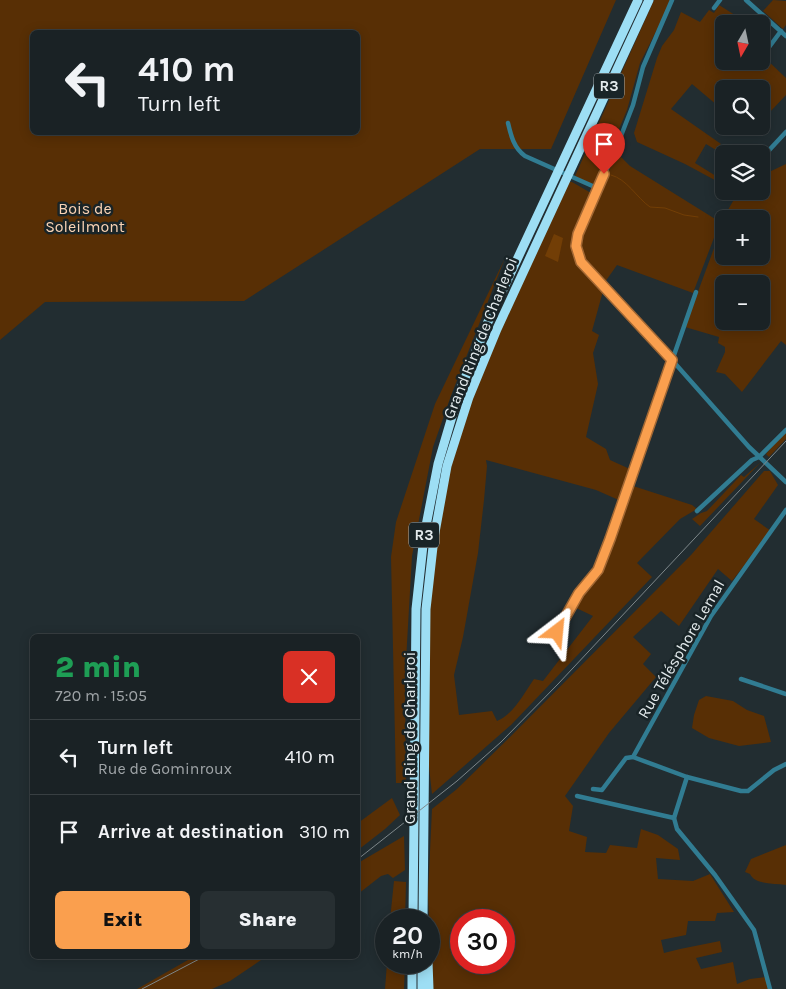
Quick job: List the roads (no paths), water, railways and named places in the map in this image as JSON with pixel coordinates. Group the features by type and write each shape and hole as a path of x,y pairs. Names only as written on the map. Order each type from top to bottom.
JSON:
{"highway":[{"name":"Grand Ring de Charleroi","path":"413,909 416,609 419,572 430,500 438,464 459,393 488,324 638,0"},
{"name":"Grand Ring de Charleroi","path":"423,909 425,648 429,574 447,466 469,397 496,329 649,0"},
{"path":"412,974 412,989"},
{"path":"422,974 422,989"},
{"path":"429,974 430,989"}],"street":[{"path":"672,0 643,67 633,105 578,234 576,246 581,262 759,458 766,462 775,474 786,482"},
{"path":"714,8 720,0"},
{"path":"746,0 786,36"},
{"path":"770,46 781,31"},
{"path":"508,123 518,151 525,156 597,188"},
{"path":"770,149 786,132"},
{"path":"557,632 579,593 598,570 696,292"},
{"path":"697,511 752,460 759,458 786,430"},
{"name":"Rue Télésphore Lemal","path":"593,789 602,790 626,758 633,757 711,616 786,510"},
{"path":"741,679 786,694"},
{"path":"633,757 687,777 741,791 748,791 774,770 786,764"},
{"path":"687,777 674,818 677,829 715,874 754,930 770,989"},
{"path":"576,796 674,818"}],"waterway":[{"path":"611,175 622,180 650,207 665,208 684,215 698,217"}],"railway":[{"path":"360,857 457,781 501,742 558,684 786,441"},
{"path":"142,989 199,959"}],"park label":[{"name":"Bois de Soleilmont","path":"85,217"}]}
